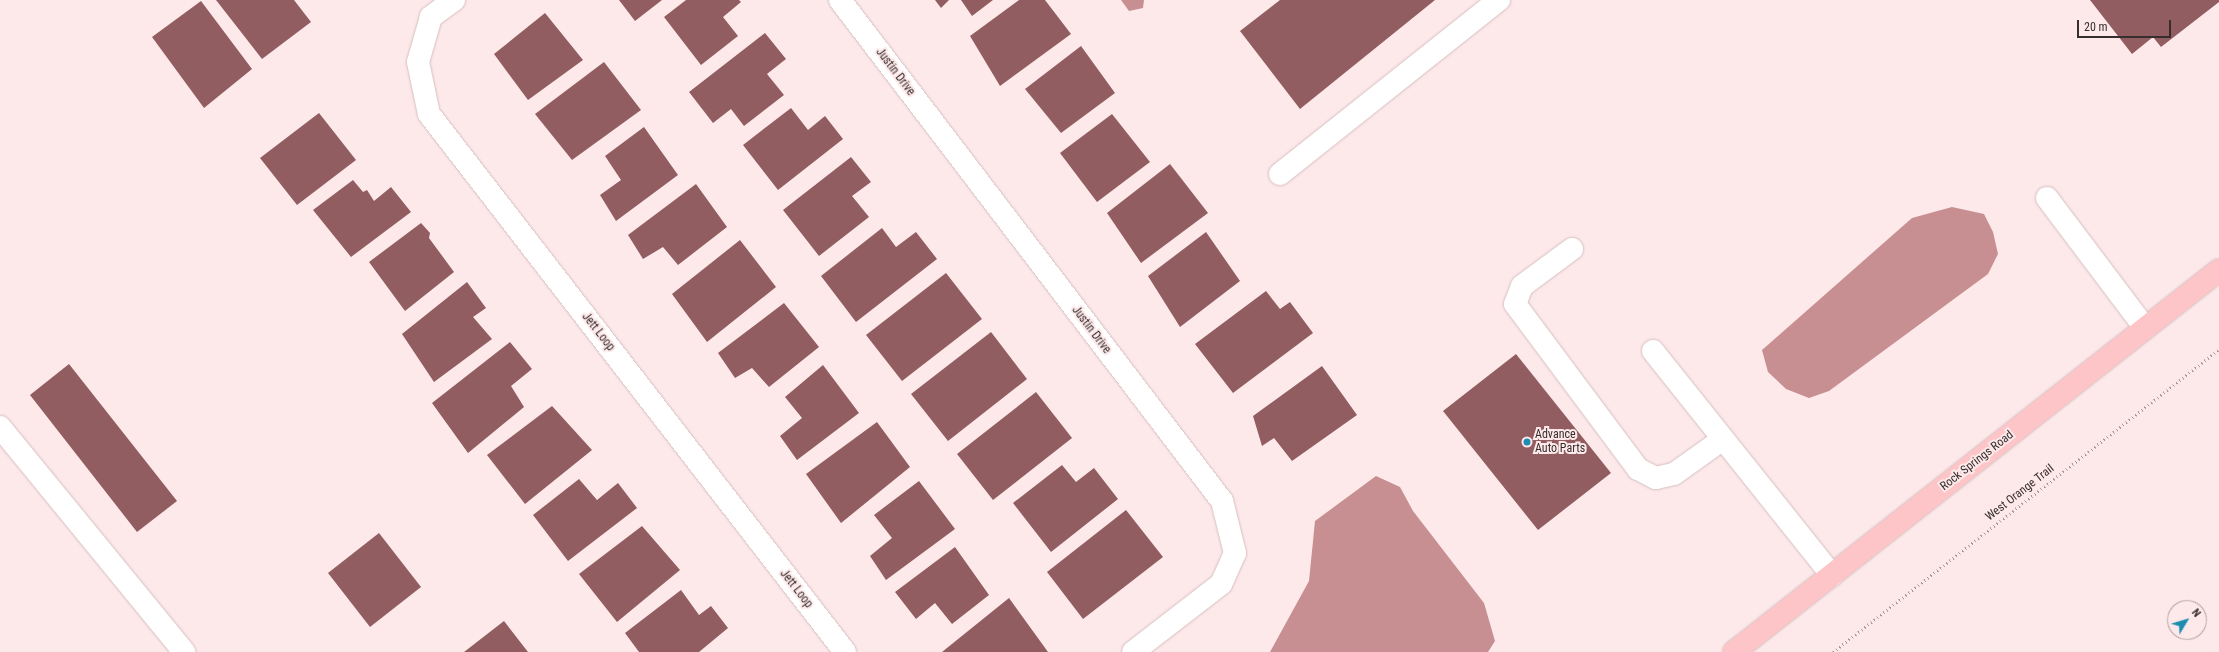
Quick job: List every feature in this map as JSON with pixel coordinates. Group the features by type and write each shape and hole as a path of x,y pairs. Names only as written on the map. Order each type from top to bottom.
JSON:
{"main road":[{"name":"Rock Springs Road","path":"1734,652 2219,270"}],"street":[{"name":"Jett Loop","path":"454,0 431,17 418,62 429,114 845,652"},
{"name":"Justin Drive","path":"840,0 1222,501 1236,553 1220,584 1133,652"},
{"path":"1280,174 1500,0"},
{"path":"2047,198 2145,328"},
{"path":"1572,249 1522,286 1515,304 1638,469 1656,478 1674,474 1723,438"},
{"path":"1653,351 1832,575"},
{"path":"0,427 184,652"}],"path":[{"name":"West Orange Trail","path":"1833,652 2219,349"}],"shaded area":[{"path":"1121,0 1144,0 1143,8 1129,11"},
{"path":"1952,207 1984,214 1993,232 1998,254 1988,274 1829,391 1809,398 1786,389 1768,372 1762,350 1912,218"},
{"path":"1376,476 1400,487 1413,511 1484,603 1495,641 1488,652 1270,652 1309,581 1315,521"}],"building":[{"path":"216,0 294,0 311,22 262,59"},
{"path":"619,0 662,0 635,21"},
{"path":"686,0 739,0 741,2 723,17 738,36 701,65 664,17"},
{"path":"935,0 949,0 941,8"},
{"path":"961,0 993,0 972,16"},
{"path":"1019,0 1045,0 1071,34 1000,86 970,36"},
{"path":"1280,0 1435,0 1300,109 1240,31"},
{"path":"2090,0 2219,0 2219,2 2161,47 2153,37 2132,54"},
{"path":"201,1 252,69 204,108 152,37"},
{"path":"545,13 583,60 528,100 494,54"},
{"path":"765,33 786,59 767,74 784,95 744,126 731,109 713,123 689,92"},
{"path":"1081,46 1115,93 1061,133 1025,89"},
{"path":"604,62 641,110 572,160 535,114"},
{"path":"791,108 808,130 825,116 843,139 778,190 743,145"},
{"path":"319,113 356,160 297,205 260,158"},
{"path":"1112,114 1150,162 1097,202 1060,153"},
{"path":"644,127 678,175 616,221 600,195 621,180 605,156"},
{"path":"851,157 871,182 852,196 869,217 819,256 783,210"},
{"path":"1170,164 1208,213 1141,263 1107,213"},
{"path":"353,180 363,192 367,190 374,201 391,187 411,212 351,257 313,210"},
{"path":"696,184 727,227 678,265 663,247 643,259 628,235"},
{"path":"421,223 430,233 429,238 454,272 405,311 369,262"},
{"path":"882,228 896,247 916,232 937,259 856,322 821,276"},
{"path":"1206,232 1240,281 1180,327 1148,276"},
{"path":"740,240 776,287 707,342 672,294"},
{"path":"946,273 982,319 902,381 866,335"},
{"path":"467,282 486,308 473,317 492,339 434,382 402,334"},
{"path":"1266,291 1280,309 1290,302 1313,333 1233,393 1195,344"},
{"path":"784,303 819,347 769,387 752,368 735,378 718,353"},
{"path":"991,332 1027,379 948,441 911,394"},
{"path":"510,342 532,369 511,386 524,407 468,453 432,403"},
{"name":"Advance Auto Parts","path":"1516,354 1611,473 1538,530 1443,411"},
{"path":"69,364 177,501 137,532 30,395"},
{"path":"823,365 859,413 797,460 780,436 802,418 785,397"},
{"path":"1322,366 1357,415 1292,461 1274,438 1262,446 1253,416"},
{"path":"1036,392 1072,438 993,500 957,454"},
{"path":"552,406 592,450 525,504 487,455"},
{"path":"877,422 910,467 841,523 806,474"},
{"path":"1062,465 1076,482 1094,468 1118,499 1051,552 1013,503"},
{"path":"579,479 597,500 618,483 637,508 568,561 533,515"},
{"path":"919,481 955,529 886,580 870,556 892,538 874,515"},
{"path":"1126,510 1163,557 1083,619 1047,572"},
{"path":"642,526 680,570 617,622 579,574"},
{"path":"379,533 421,587 370,627 328,573"},
{"path":"955,547 989,595 952,624 935,603 916,619 895,592"},
{"path":"681,590 699,615 711,606 728,628 699,652 639,652 625,633"},
{"path":"1009,598 1048,652 942,652"},
{"path":"504,621 528,652 464,652"}],"place":[{"name":"Advance Auto Parts","path":"1527,442"}]}
